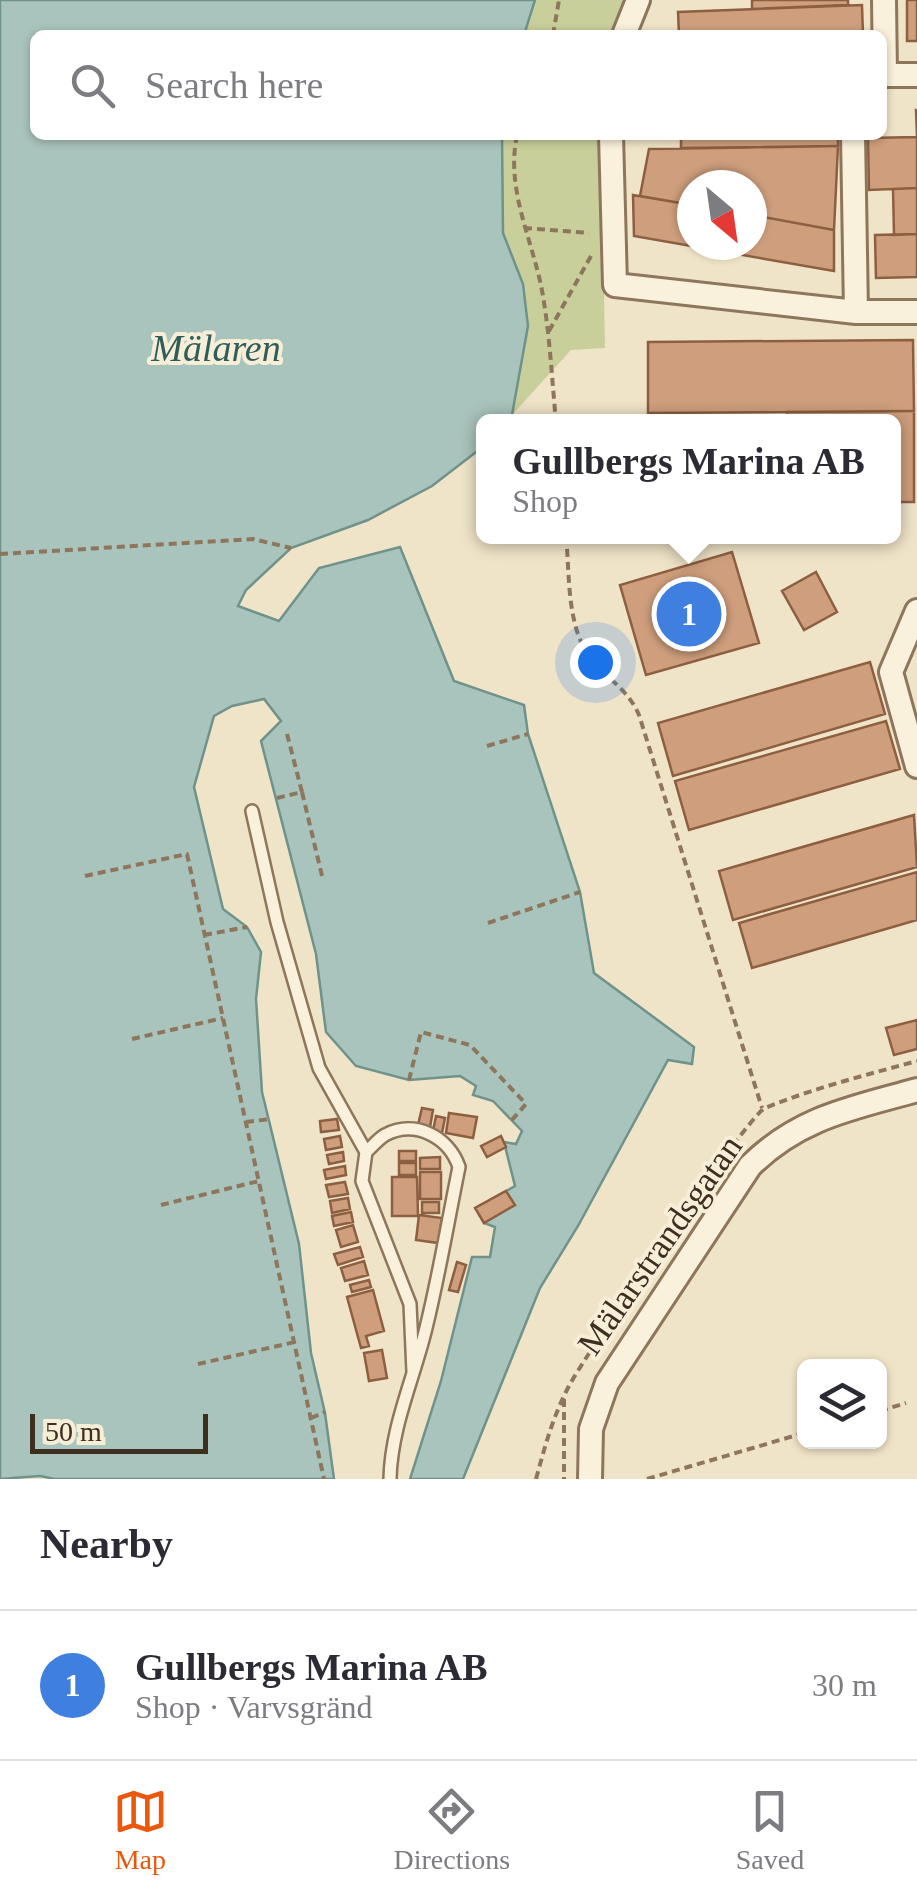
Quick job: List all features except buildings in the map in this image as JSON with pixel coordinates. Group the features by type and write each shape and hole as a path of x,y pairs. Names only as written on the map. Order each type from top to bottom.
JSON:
{"street":[{"path":"626,30 638,0"},
{"path":"884,0 884,30"},
{"path":"887,75 917,75"},
{"path":"611,140 608,235 615,285 856,312 917,312"},
{"path":"853,140 856,312"},
{"path":"917,611 891,672 917,766"},
{"name":"Mälarstrandsgatan","path":"590,1479 591,1429 608,1383 750,1166 768,1148 801,1126 917,1090"}],"lane":[{"path":"252,811 277,922 319,1068 366,1152 362,1182 410,1304 414,1372"},
{"path":"366,1152 384,1135 410,1128 435,1136 453,1150 459,1167 426,1328 391,1452 390,1479"}],"path":[{"path":"554,30 559,0"},
{"path":"516,140 516,192 542,294 555,414"},
{"path":"524,228 608,235 548,333"},
{"path":"0,554 252,539 291,548"},
{"path":"567,544 574,617 581,640 592,660 634,703 762,1108"},
{"path":"287,734 323,880"},
{"path":"486,746 528,734"},
{"path":"277,798 302,792"},
{"path":"85,876 188,854 324,1479"},
{"path":"488,923 580,892"},
{"path":"204,934 247,927"},
{"path":"132,1039 223,1018"},
{"path":"409,1080 422,1032 470,1045 526,1104 512,1121"},
{"path":"536,1479 550,1426 564,1394 688,1207 762,1108 917,1060"},
{"path":"246,1122 270,1119"},
{"path":"161,1204 259,1181"},
{"path":"198,1364 294,1342"},
{"path":"564,1394 564,1479"},
{"path":"887,1409 906,1403"},
{"path":"311,1418 325,1412"},
{"path":"647,1479 797,1435"}],"green space":[{"path":"535,0 627,0 615,30 526,30"},
{"path":"502,140 601,140 605,348 571,350 513,414 528,326 523,284 503,233"}],"water":[{"name":"Mälaren","path":"0,0 535,0 526,30 30,30 30,140 502,140 503,233 523,284 528,326 512,414 476,414 476,452 432,486 368,520 291,548 246,590 238,606 279,621 319,568 400,547 454,681 524,705 528,734 580,892 594,973 694,1047 692,1064 668,1060 540,1288 463,1479 410,1479 441,1381 472,1257 490,1257 495,1227 484,1223 476,1208 515,1186 504,1142 516,1144 522,1131 493,1101 473,1095 476,1086 460,1076 409,1080 356,1066 326,1032 316,954 261,741 281,721 264,699 232,706 214,716 194,787 223,909 247,927 261,952 256,999 262,1092 299,1244 311,1353 334,1479 0,1479"}],"place":[{"name":"Gullbergs Marina AB","path":"689,614"}]}
